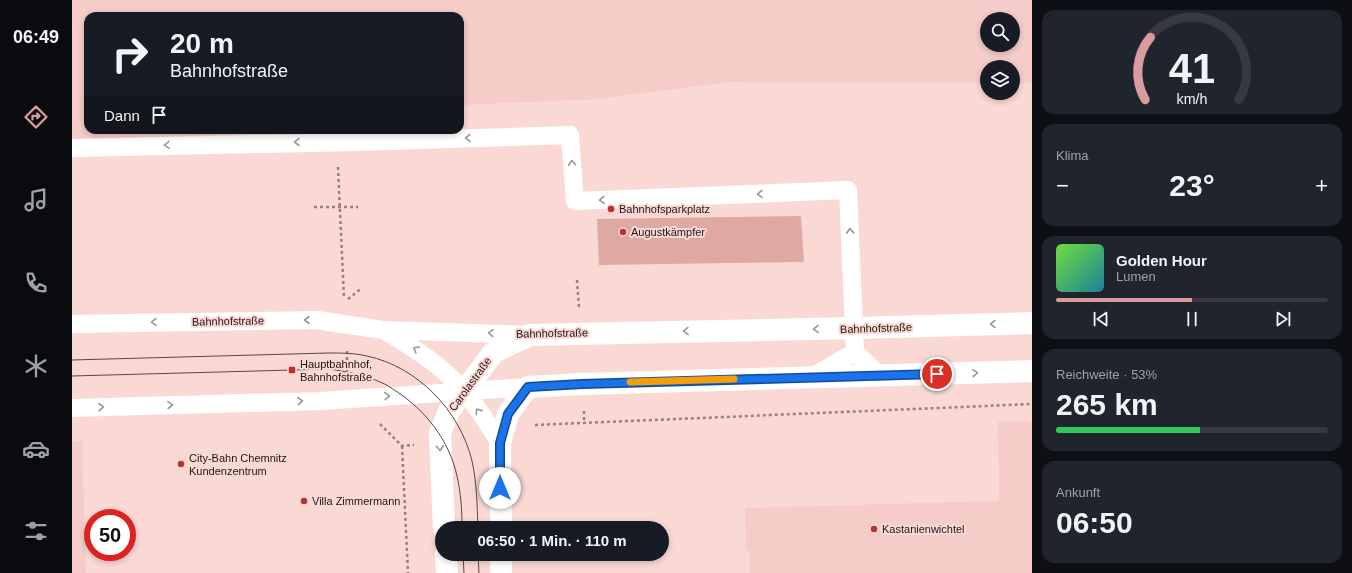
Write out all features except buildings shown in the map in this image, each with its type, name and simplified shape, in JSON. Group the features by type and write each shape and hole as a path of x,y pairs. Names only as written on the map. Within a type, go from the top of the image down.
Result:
{"main road":[{"name":"Bahnhofstraße","path":"530,335 1032,323"},
{"name":"Carolastraße","path":"444,521 440,433 449,411 494,352 530,335"},
{"path":"500,521 500,443 508,414 528,387 1032,371"},
{"path":"446,561 447,573"},
{"path":"501,561 501,573"}],"lane":[{"path":"72,148 570,135 575,202 848,190 853,270 855,352 880,376"},
{"name":"Bahnhofstraße","path":"72,324 317,320 345,323 383,330 530,335"},
{"path":"383,330 421,353 446,373 464,391 500,443"},
{"path":"812,377 855,352"},
{"path":"72,408 348,399 528,387"}],"path":[{"path":"336,141 345,302"},
{"path":"314,207 358,207"},
{"path":"577,280 579,311"},
{"path":"345,323 348,399"},
{"path":"530,430 534,425 1032,404"},
{"path":"402,446 408,573"}],"shaded area":[{"path":"72,0 1032,0 1032,83 1020,83 1020,60 980,60 980,83 728,82 597,99 464,105 464,12 84,12 84,134 237,134 72,139"},
{"path":"801,216 804,262 599,265 597,219"},
{"name":"Kastanienwichtel","path":"1032,421 1032,573 750,573 750,551 746,551 745,508 999,501 998,422"},
{"path":"72,441 82,441 84,561 86,561 86,573 72,573"}],"tram line":[{"path":"72,360 348,353 367,356 386,362 403,370 434,394 458,425 466,443 474,469 478,521"},
{"path":"72,376 330,369 355,374 374,380 384,384 407,399 426,417 442,439 448,450 457,476 461,502 462,521"},
{"path":"463,561 464,573"},
{"path":"478,561 479,573"}],"slow traffic":[{"path":"630,382 734,379"}],"place":[{"name":"Bahnhofsparkplatz","path":"611,209"},
{"name":"Augustkämpfer","path":"623,232"},
{"name":"Hauptbahnhof, Bahnhofstraße","path":"292,370"},
{"name":"City-Bahn Chemnitz Kundenzentrum","path":"181,464"},
{"name":"Villa Zimmermann","path":"304,501"},
{"name":"Kastanienwichtel","path":"874,529"}],"route":[{"path":"500,488 500,443 508,414 528,387 768,378 937,374"}]}
